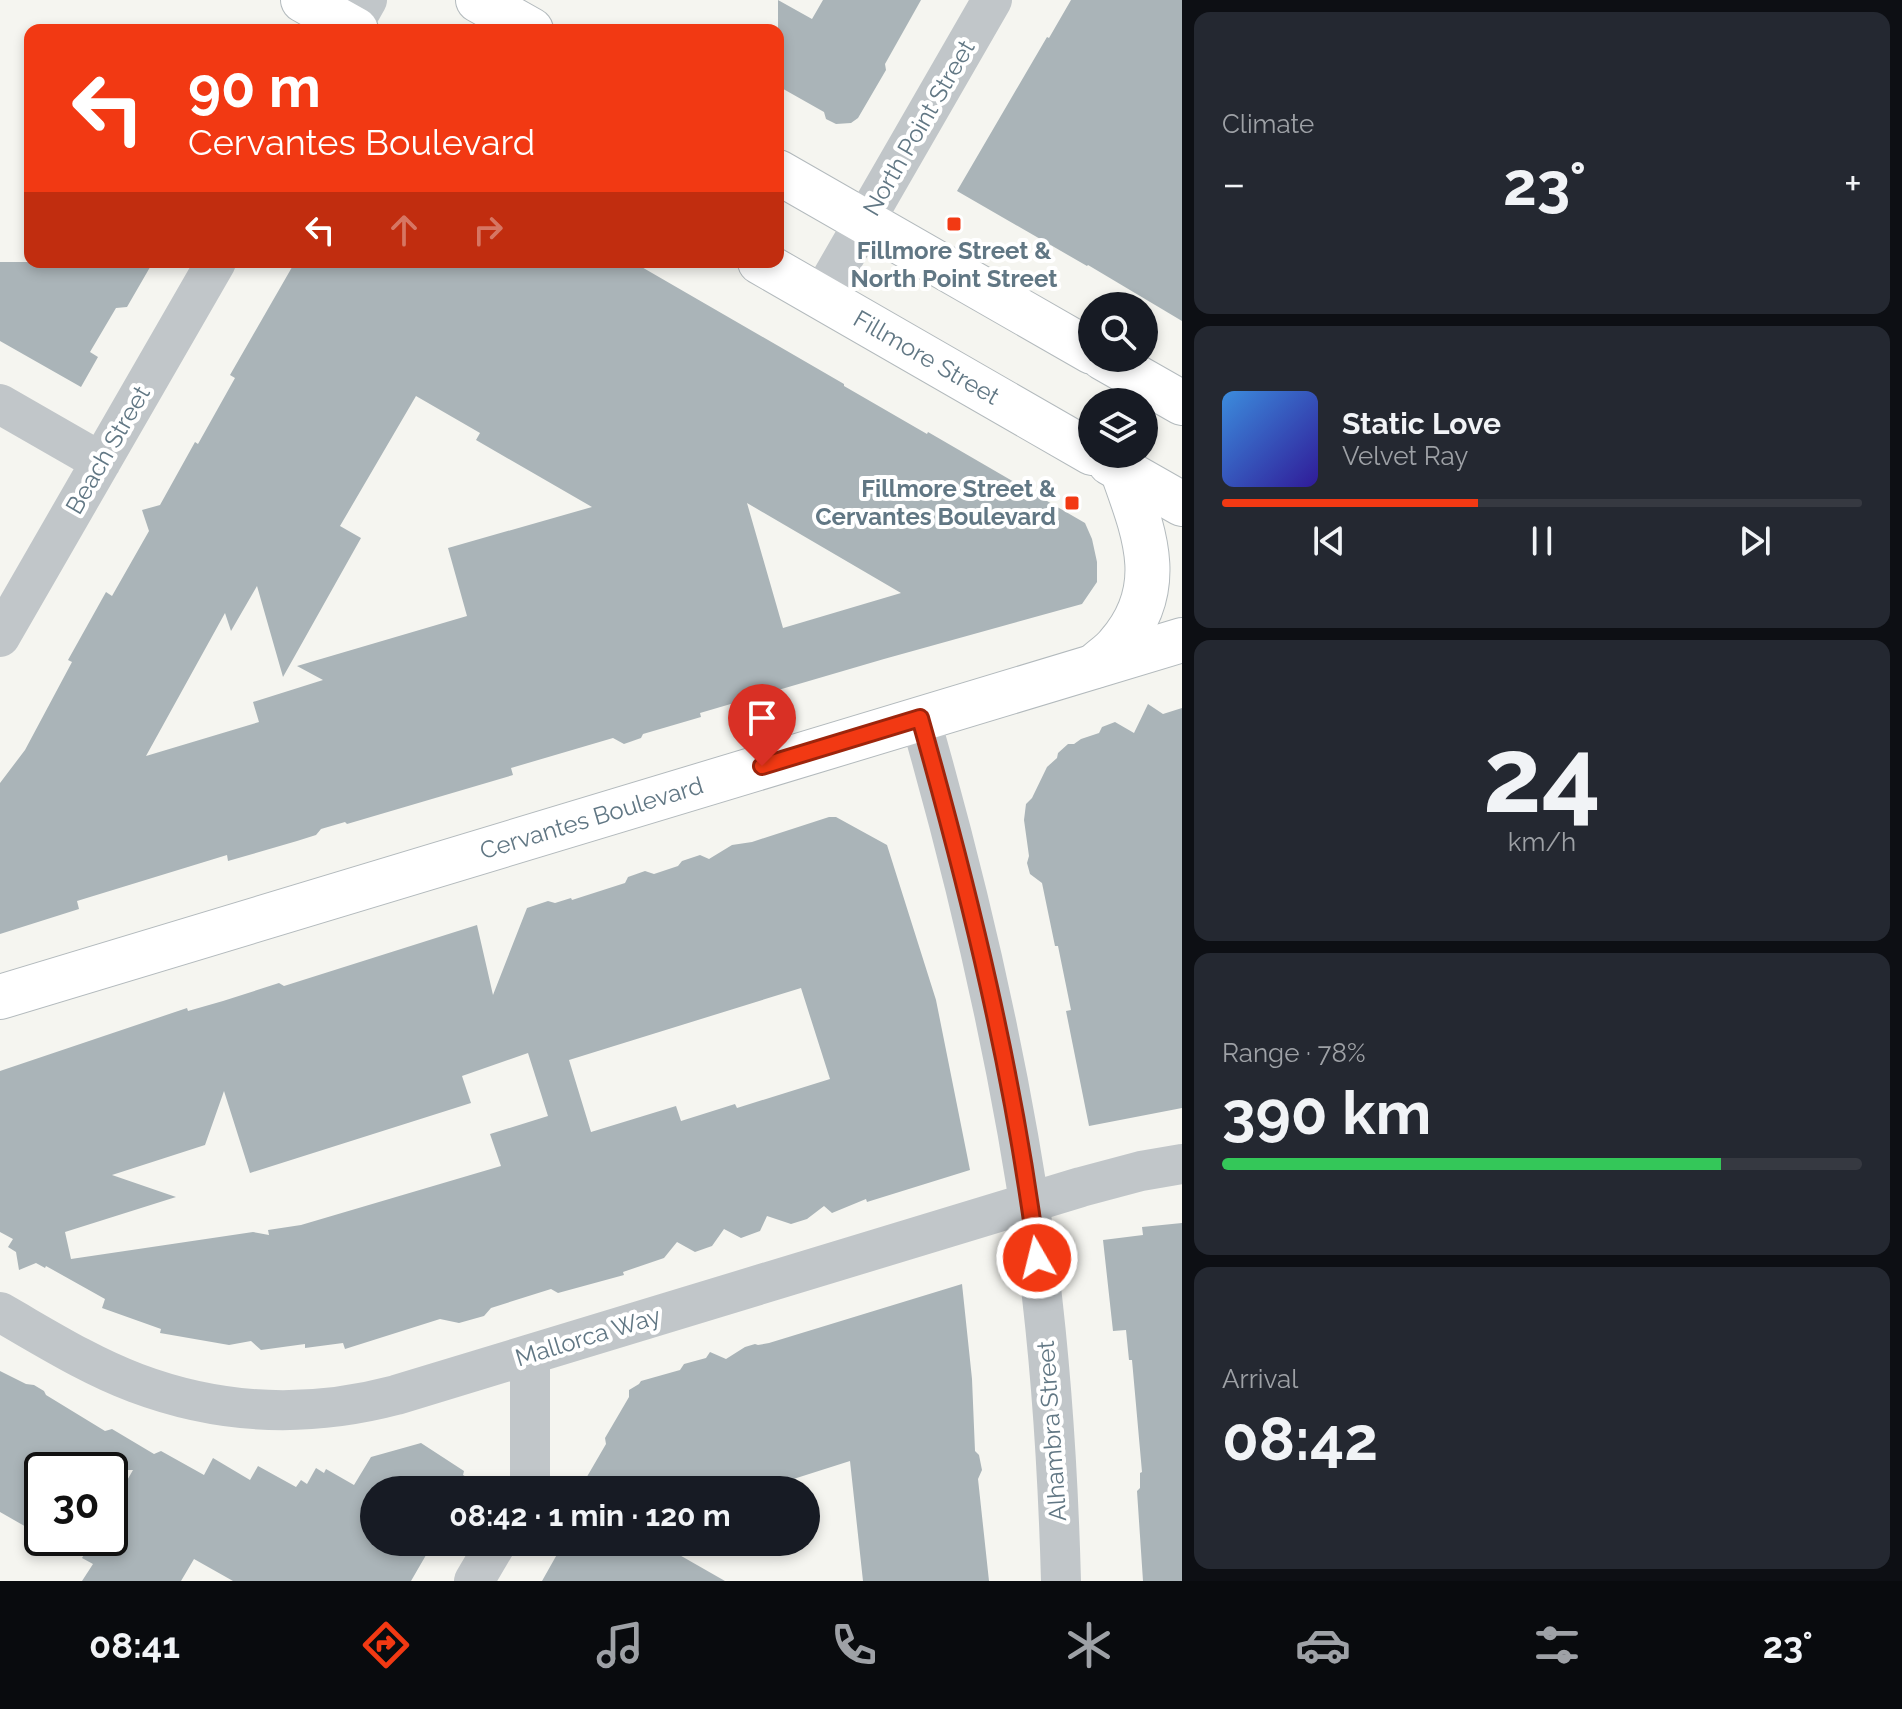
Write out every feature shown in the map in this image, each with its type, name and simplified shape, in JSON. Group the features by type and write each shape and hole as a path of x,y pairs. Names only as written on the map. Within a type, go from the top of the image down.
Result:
{"street":[{"path":"303,0 356,22"},
{"path":"478,0 520,24"},
{"name":"North Point Street","path":"821,297 992,0"},
{"path":"784,175 1078,344"},
{"name":"Beach Street","path":"0,637 213,268"},
{"name":"Fillmore Street","path":"770,268 1078,445"},
{"path":"1128,372 1182,403"},
{"path":"0,404 101,462"},
{"path":"1095,666 1117,646 1133,624 1143,601 1147,578 1144,533 1108,468"},
{"name":"Fillmore Street","path":"1119,468 1182,504"},
{"name":"Cervantes Boulevard","path":"0,997 1182,640"},
{"name":"Alhambra Street","path":"920,718 987,979 1021,1153 1037,1258 1048,1364 1061,1581"},
{"name":"Mallorca Way","path":"0,1312 93,1364 170,1395 248,1408 322,1410 361,1404 1141,1171 1182,1164"},
{"path":"530,1355 530,1476"},
{"path":"474,1581 489,1556"}],"building":[{"path":"778,0 812,19 823,0 921,0 885,64 886,70 858,118 851,123 836,124 826,119 824,112 784,89 784,24 778,24"},
{"path":"1071,0 1182,0 1182,321 1158,307 1158,292 1133,292 957,191"},
{"path":"0,262 24,262 24,268 150,268 127,307 116,308 90,352 98,357 81,387 0,341"},
{"path":"292,268 643,268 1085,523 1097,562 1097,582 1082,604 700,713 701,717 643,734 641,738 624,744 613,738 511,768 513,775 321,829 316,835 228,861 227,855 77,901 79,909 0,934 0,783 25,750 72,662 68,660 106,592 112,596 149,531 142,510 160,505 235,378 230,375","holes":["416,396 480,433 476,440 592,507 448,548 467,616 297,666 323,680 253,702 259,722 146,756 225,613 231,631 257,586 283,677 361,538 340,526","747,503 901,593 783,628"]},
{"path":"1148,704 1163,714 1182,708 1182,1108 1089,1126 1066,1011 1071,1010 1058,946 1055,946 1042,883 1030,874 1027,863 1026,804 1047,767 1068,744 1099,733 1102,727 1115,722 1134,733"},
{"path":"836,817 887,845 936,1000 970,1170 867,1202 866,1199 832,1213 824,1206 807,1219 791,1224 767,1216 760,1231 741,1238 724,1229 712,1246 695,1252 677,1242 664,1258 623,1272 624,1275 558,1293 551,1289 491,1308 484,1316 459,1323 440,1319 345,1349 343,1343 261,1350 251,1341 229,1345 160,1333 161,1329 102,1308 105,1299 46,1266 36,1263 19,1270 16,1252 8,1247 13,1239 0,1232 0,1071 187,1008 188,1011 279,983 284,986 477,925 493,995 527,908 548,901 572,900 625,883 628,877 645,871 654,874 700,855 709,859 732,845","holes":["801,988 830,1079 737,1108 735,1104 681,1121 676,1106 591,1132 569,1060","528,1053 548,1116 490,1134 501,1166 301,1225 268,1230 269,1235 253,1232 71,1259 65,1232 176,1197 112,1175 205,1145 224,1091 250,1173 471,1103 462,1076"]},
{"path":"1182,1223 1182,1581 1143,1581 1137,1491 1142,1472 1132,1360 1129,1360 1126,1330 1113,1331 1103,1240 1143,1235 1142,1227"},
{"path":"962,1284 972,1379 975,1451 982,1470 978,1479 989,1581 863,1581 850,1461 803,1476 587,1476 629,1397 629,1390 641,1381 680,1370 684,1364 706,1358 710,1352 726,1359 745,1347 769,1343"},
{"path":"0,1371 34,1385 105,1431 112,1429 154,1454 161,1451 204,1475 213,1458 250,1480 258,1466 296,1487 301,1480 307,1484 316,1468 324,1473 326,1469 354,1485 371,1457 421,1443 464,1471 465,1476 360,1476 360,1556 425,1556 411,1581 233,1581 194,1559 181,1581 82,1581 93,1564 83,1556 128,1556 128,1479 133,1470 128,1470 128,1452 24,1452 24,1526 0,1512"},
{"path":"556,1556 681,1556 725,1581 542,1581"}],"place":[{"name":"Fillmore Street & North Point Street","path":"954,224"},
{"name":"Fillmore Street & Cervantes Boulevard","path":"1072,503"}],"route":[{"path":"762,766 920,718 987,979 1021,1153 1037,1258"}]}
